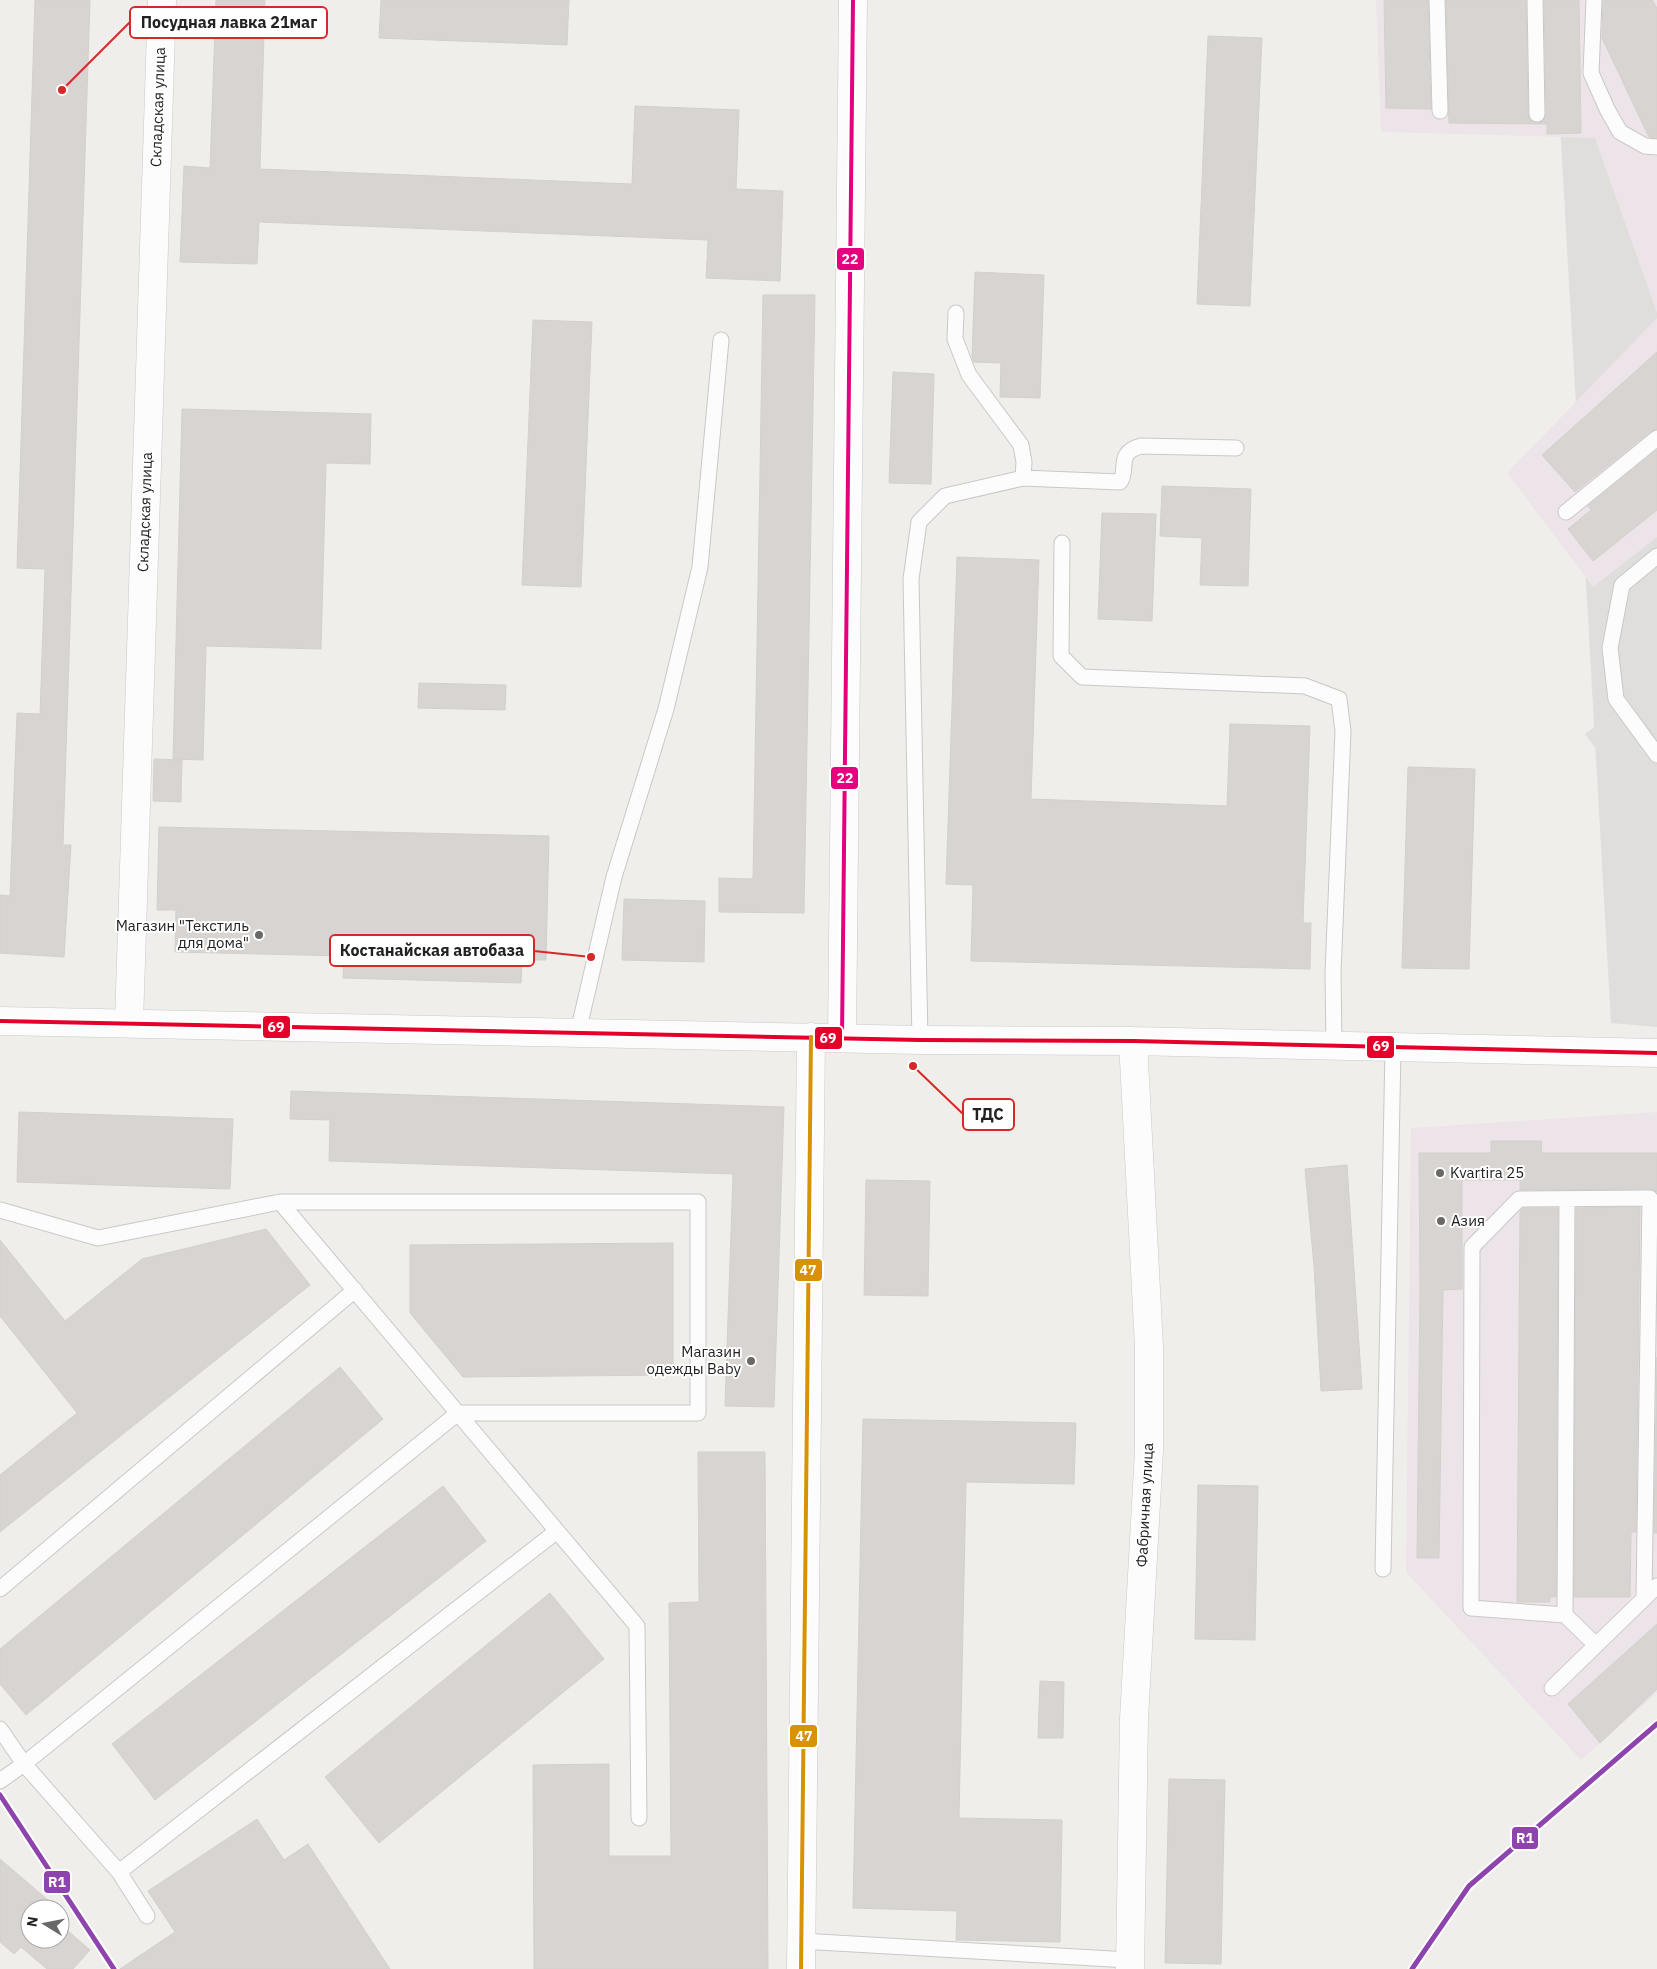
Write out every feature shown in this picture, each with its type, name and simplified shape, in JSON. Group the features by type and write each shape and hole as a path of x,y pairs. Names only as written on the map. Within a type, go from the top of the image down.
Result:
{"street":[{"name":"Складская улица","path":"129,1023 162,0"},
{"path":"842,1038 852,0"},
{"path":"0,1020 920,1040 1133,1041 1657,1053"},
{"path":"801,1969 811,1037"},
{"name":"Фабричная улица","path":"1130,1965 1134,1719 1149,1431 1149,1347 1133,1041"}],"lane":[{"path":"1437,0 1440,111"},
{"path":"1535,0 1537,114"},
{"path":"1594,0 1591,73 1607,109 1620,132 1645,146 1657,147"},
{"path":"956,313 955,339 969,375 1021,446 1024,462 1023,478"},
{"path":"578,1032 614,877 666,709 700,567 721,340"},
{"path":"1566,512 1657,438"},
{"path":"920,1040 911,579 919,522 944,496 1023,478 1120,482 1123,476 1123,461 1134,448 1141,446 1236,448"},
{"path":"1062,543 1061,656 1082,677 1305,686 1339,699 1343,731 1333,973 1334,1046"},
{"path":"1657,556 1622,585 1610,648 1616,699 1657,755"},
{"path":"1383,1569 1393,1048"},
{"path":"1596,1645 1565,1615 1470,1608 1472,1247 1519,1200 1650,1198 1644,1598"},
{"path":"1565,1615 1567,1199"},
{"path":"0,1210 98,1238 280,1202 698,1202 698,1413 458,1413 24,1764 0,1781"},
{"path":"280,1202 637,1626 639,1818"},
{"path":"0,1589 355,1290"},
{"path":"119,1872 557,1530"},
{"path":"1552,1688 1657,1586"},
{"path":"0,1729 24,1764 119,1872 147,1916"},
{"path":"801,1940 1130,1965"}],"shaded area":[{"path":"1376,0 1657,0 1657,313 1595,138 1381,132"},
{"path":"1553,0 1657,0 1657,1027 1611,1023"},
{"path":"1657,318 1657,537 1593,587 1507,473"},
{"path":"1616,711 1657,768 1657,833 1585,734"},
{"path":"1657,1112 1657,1693 1581,1760 1406,1572 1411,1128"}],"building":[{"path":"35,0 90,0 63,845 71,845 64,957 0,953 0,895 10,896 17,713 40,714 45,569 17,568"},
{"path":"216,0 265,0 260,169 632,184 635,106 739,110 736,189 783,191 780,281 706,278 708,240 259,222 257,264 180,262 184,166 210,168"},
{"path":"381,0 569,0 567,45 379,38"},
{"path":"1384,0 1428,0 1431,109 1386,108"},
{"path":"1446,0 1526,0 1528,114 1529,119 1537,123 1542,122 1546,114 1544,0 1579,0 1581,133 1547,134 1547,124 1449,123"},
{"path":"1603,0 1652,0 1657,8 1657,138 1649,137 1602,38"},
{"path":"1208,36 1262,38 1250,306 1197,304"},
{"path":"975,272 1044,275 1040,398 1000,397 1001,363 974,362 972,357"},
{"path":"763,295 815,295 804,913 719,912 719,878 753,879"},
{"path":"533,320 592,322 581,587 522,585"},
{"path":"1657,352 1657,429 1651,431 1575,492 1542,455"},
{"path":"893,372 934,374 931,484 889,483"},
{"path":"182,409 371,414 370,464 326,463 321,649 206,646 203,760 173,759"},
{"path":"1657,450 1657,510 1593,561 1568,529 1591,510 1588,506"},
{"path":"1162,486 1251,489 1248,586 1200,585 1202,538 1160,536"},
{"path":"1102,513 1156,514 1152,621 1098,619"},
{"path":"957,557 1039,560 1031,799 1227,806 1230,724 1310,726 1303,923 1311,923 1310,969 971,961 973,885 946,884"},
{"path":"419,683 506,685 505,710 418,708"},
{"path":"154,759 182,760 181,802 153,801"},
{"path":"1408,767 1475,769 1469,969 1402,968"},
{"path":"159,827 549,836 546,960 522,960 521,983 343,978 344,956 175,952 176,910 157,910"},
{"path":"624,899 705,901 704,962 622,960"},
{"path":"291,1091 784,1107 774,1407 725,1406 733,1174 329,1161 330,1120 290,1119"},
{"path":"19,1112 233,1119 230,1189 17,1182"},
{"path":"1491,1141 1542,1141 1541,1153 1657,1153 1657,1192 1650,1189 1520,1190 1520,1180 1462,1180 1462,1289 1443,1290 1439,1558 1417,1558 1420,1289 1419,1153 1491,1153"},
{"path":"1347,1165 1362,1389 1321,1391 1314,1266 1305,1169"},
{"path":"866,1180 930,1181 928,1296 864,1295"},
{"path":"1640,1207 1636,1532 1631,1532 1630,1597 1574,1597 1576,1208"},
{"path":"1523,1208 1558,1208 1556,1597 1550,1597 1550,1602 1517,1602 1520,1212"},
{"path":"266,1229 310,1285 0,1532 0,1475 77,1413 0,1316 0,1240 65,1321 142,1259"},
{"path":"673,1243 673,1375 463,1377 410,1313 410,1245"},
{"path":"1657,1357 1657,1533 1654,1533"},
{"path":"340,1367 383,1419 26,1715 0,1684 0,1649"},
{"path":"863,1419 1076,1423 1074,1484 966,1482 959,1818 1062,1820 1060,1942 956,1940 957,1911 853,1908"},
{"path":"698,1452 765,1452 768,1969 534,1969 533,1765 609,1764 609,1856 671,1856 669,1603 699,1602"},
{"path":"1198,1485 1258,1486 1255,1640 1195,1639"},
{"path":"443,1486 486,1541 155,1800 112,1744"},
{"path":"550,1593 604,1659 379,1843 325,1777"},
{"path":"1657,1624 1657,1689 1600,1743 1568,1704"},
{"path":"1040,1681 1064,1682 1063,1738 1038,1738"},
{"path":"1169,1779 1225,1780 1221,1964 1165,1963"},
{"path":"257,1819 284,1860 308,1844 390,1969 120,1969 175,1932 148,1891"},
{"path":"0,1859 47,1899 20,1899 20,1948 14,1954 0,1942"},
{"path":"70,1933 90,1950 73,1969 47,1969 23,1949 70,1949"}],"transit line":[{"name":"22","path":"842,1038 853,0"},
{"name":"69","path":"0,1021 920,1040 1133,1041 1657,1053"},
{"name":"47","path":"801,1969 811,1037"},
{"name":"R1","path":"1412,1969 1469,1886 1657,1724"},
{"name":"R1","path":"0,1795 114,1969"}],"place":[{"name":"Посудная лавка 21маг","path":"62,90"},
{"name":"Магазин \"Текстиль для дома\"","path":"259,935"},
{"name":"Костанайская автобаза","path":"591,957"},
{"name":"ТДС","path":"913,1066"},
{"name":"Kvartira 25","path":"1440,1173"},
{"name":"Азия","path":"1441,1221"},
{"name":"Магазин одежды Baby","path":"751,1361"}]}
